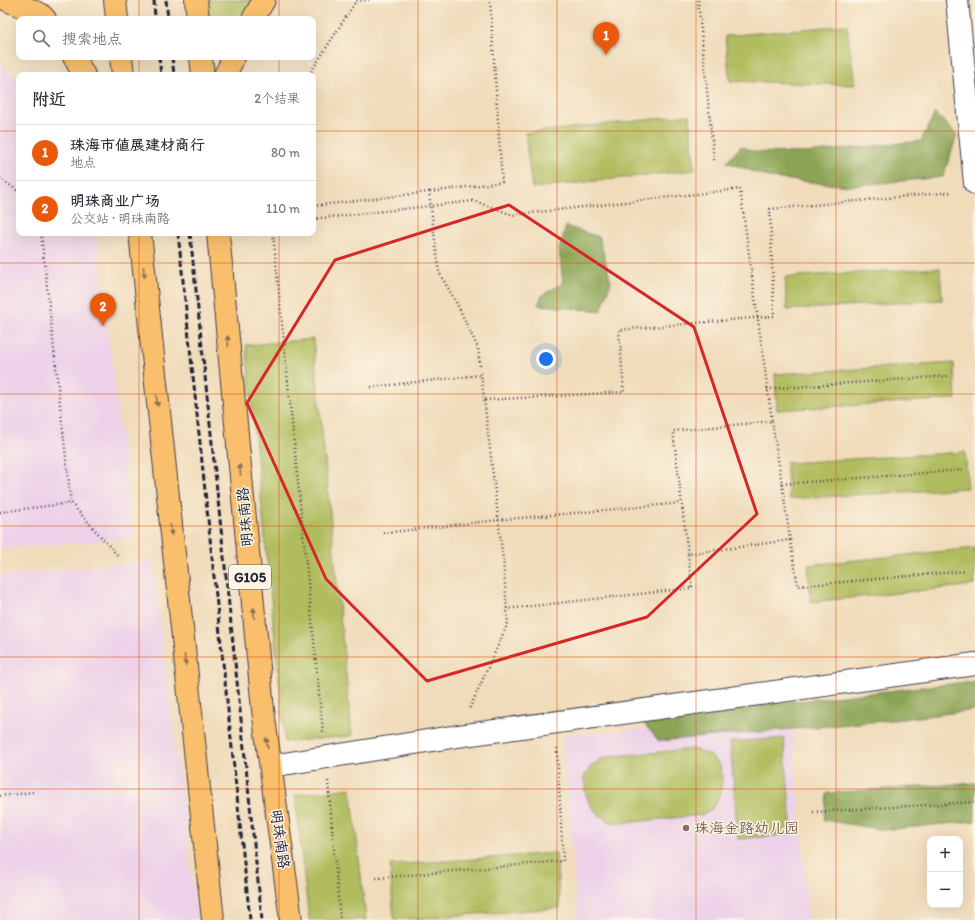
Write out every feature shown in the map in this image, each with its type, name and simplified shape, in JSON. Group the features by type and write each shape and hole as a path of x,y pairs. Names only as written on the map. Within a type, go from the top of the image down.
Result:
{"main road":[{"path":"7,0 42,16"},
{"path":"115,0 117,16"},
{"path":"196,0 198,16"},
{"path":"255,16 264,0"},
{"path":"76,60 82,72"},
{"path":"121,60 123,72"},
{"path":"201,60 203,72"},
{"path":"227,72 233,60"},
{"path":"140,236 213,920"},
{"name":"明珠南路","path":"218,236 262,702 291,920"}],"street":[{"path":"957,0 967,187"},
{"path":"270,766 458,736 975,664"}],"path":[{"path":"311,72 356,2 369,0"},
{"path":"316,206 502,182 490,0"},
{"path":"698,0 714,161"},
{"path":"0,178 16,190"},
{"path":"484,400 624,392 619,330 774,316 770,209 967,187"},
{"path":"316,219 474,201 513,215 740,189 767,388 798,586 966,571"},
{"path":"430,192 439,272 456,302 478,348 503,559 508,623 458,736"},
{"path":"41,236 71,503 119,557"},
{"path":"273,236 326,757 340,920"},
{"path":"371,387 481,375"},
{"path":"767,388 949,376"},
{"path":"506,609 692,588 673,431 772,420"},
{"path":"782,484 963,470"},
{"path":"0,512 71,503"},
{"path":"383,533 498,520 681,503"},
{"path":"688,554 790,540"},
{"path":"376,878 563,862 555,723"},
{"path":"0,796 34,792"},
{"path":"813,812 975,802"}],"highlighted area":[{"path":"509,205 694,327 757,514 647,617 427,681 326,579 247,403 335,260"}],"shaded area":[{"path":"0,62 16,79 16,236 96,236 133,538 0,549"},
{"path":"152,561 197,920 0,920 0,576"},
{"name":"珠海金路幼儿园","path":"791,716 809,920 578,920 562,736"}],"green space":[{"path":"202,0 254,0 246,16 203,16"},
{"path":"847,25 855,85 730,81 725,36"},
{"path":"935,113 957,135 943,177 849,186 771,178 727,162 741,146 754,152 804,153 921,141"},
{"path":"689,115 695,170 532,188 525,133"},
{"path":"566,226 599,237 611,282 601,311 538,305 542,295 563,283 559,249"},
{"path":"940,268 942,300 787,310 785,277"},
{"path":"313,339 352,736 285,742 246,345"},
{"path":"954,363 956,399 777,410 775,374"},
{"path":"965,452 968,488 789,499 786,463"},
{"path":"975,548 975,585 811,602 808,565"},
{"path":"975,681 975,710 894,720 659,741 640,719"},
{"path":"784,738 792,834 738,839 730,742"},
{"path":"693,749 710,755 720,765 722,778 721,790 716,803 710,811 703,815 623,823 611,822 599,815 590,805 585,791 584,777 591,766 601,759 614,756"},
{"path":"975,783 975,821 884,830 824,820 827,793"},
{"path":"351,788 366,920 309,920 295,795"},
{"path":"556,853 560,908 394,920 390,865"}],"railway":[{"path":"154,0 155,16"},
{"path":"166,0 168,16"},
{"path":"159,60 161,72"},
{"path":"172,60 174,72"},
{"path":"178,236 250,920"},
{"path":"190,236 262,920"}],"place":[{"name":"珠海市值展建材商行","path":"606,55"},
{"name":"明珠商业广场","path":"103,326"},
{"name":"珠海金路幼儿园","path":"686,828"}]}
